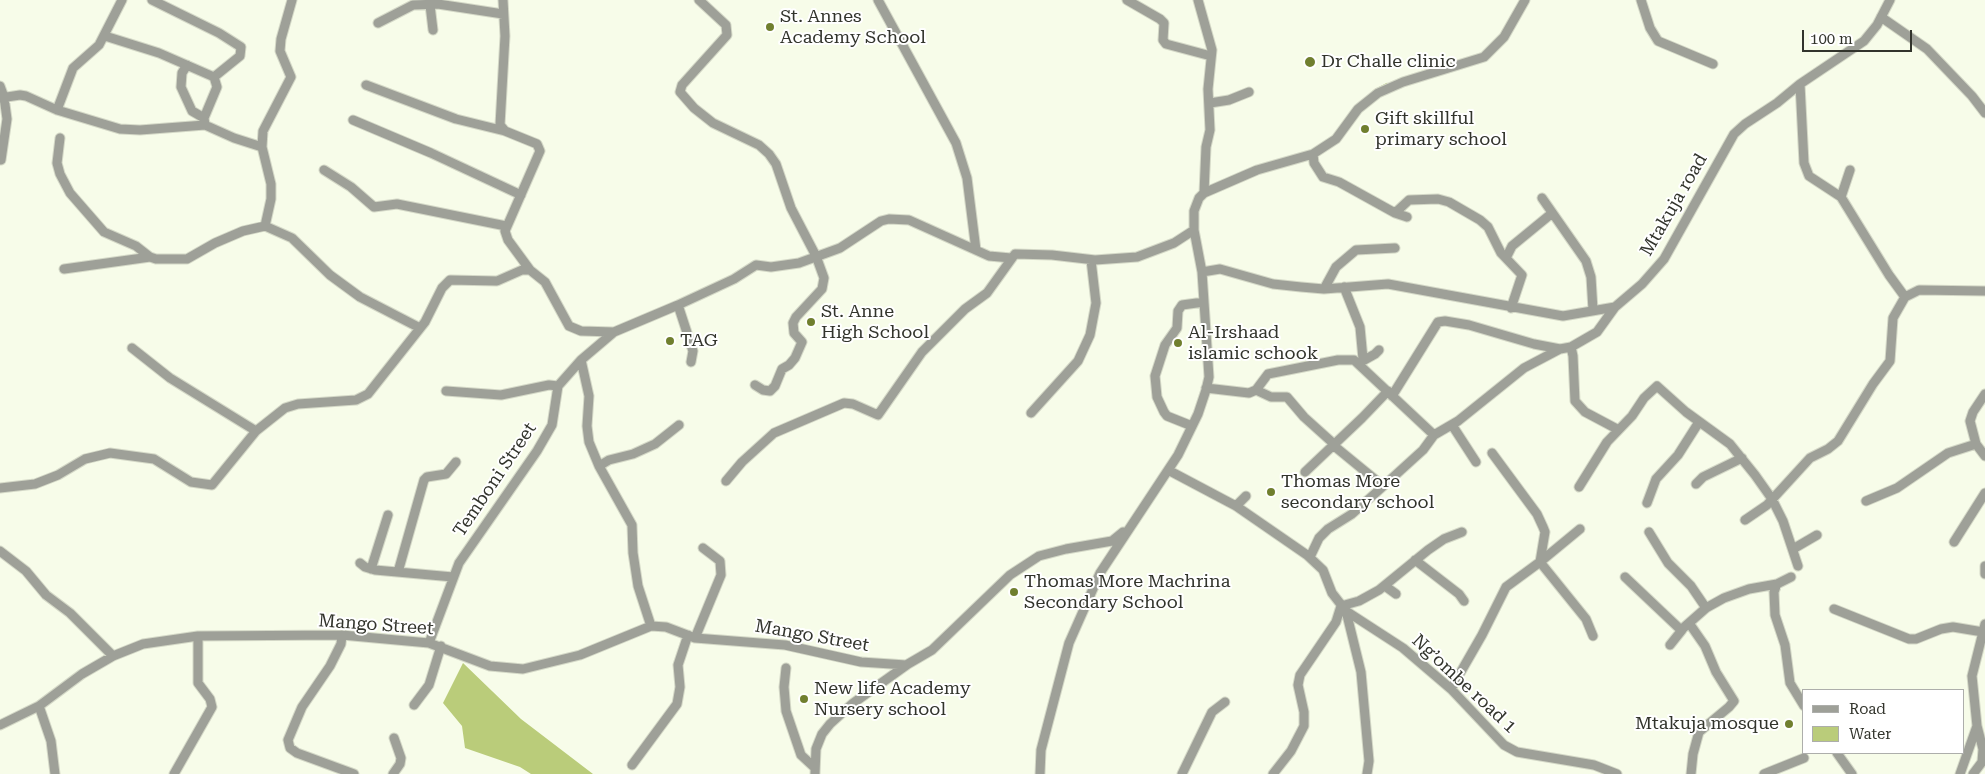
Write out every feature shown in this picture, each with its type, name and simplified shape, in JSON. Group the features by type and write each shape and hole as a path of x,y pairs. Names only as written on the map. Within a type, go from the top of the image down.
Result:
{"street":[{"path":"57,110 73,68 99,45 122,0"},
{"path":"152,0 219,32 241,47 240,56 214,77"},
{"path":"265,226 271,199 270,184 262,147 263,131 291,76 280,52 281,39 292,0"},
{"path":"503,0 505,36 500,121 505,131"},
{"path":"699,0 726,25 727,35 682,86 680,92 694,108 713,124 759,145 770,154 776,164 791,208 816,256 824,284 796,316 794,333 802,342 800,350 789,365 782,369 773,389 763,390 755,385"},
{"path":"878,0 956,143 967,178 976,250"},
{"path":"1127,0 1164,23 1163,40 1166,44 1211,56"},
{"path":"1198,0 1211,43 1208,89 1210,130 1206,147 1204,193"},
{"path":"1040,774 1041,750 1068,643 1100,572 1116,551 1129,526 1168,470 1192,426 1206,388 1209,376 1202,272 1194,230 1194,211 1199,198 1204,193 1257,170 1313,154 1336,139 1358,109 1372,96 1403,82 1484,57 1504,37 1525,0"},
{"path":"1641,0 1650,28 1658,41 1713,64"},
{"name":"Mtakuja road","path":"1571,348 1597,332 1615,307 1642,284 1664,259 1734,134 1745,124 1778,103 1800,84 1864,40 1881,17 1890,0"},
{"path":"378,23 413,5 430,5 503,14"},
{"path":"430,5 433,30"},
{"path":"1881,17 1927,49 1972,96 1985,113"},
{"path":"105,36 187,64 214,77 217,88 205,121"},
{"path":"187,64 182,73 181,87 192,111 234,138 262,147"},
{"path":"1800,84 1804,163 1809,176 1841,197 1880,262 1905,297"},
{"path":"0,86 7,119 1,160"},
{"path":"366,86 456,118 505,131 532,141 539,148 540,156 506,226 508,240 530,270 545,282 569,326 581,331 614,332"},
{"path":"1210,103 1229,100 1249,92"},
{"path":"2,98 26,96 57,110 120,129 140,130 205,121"},
{"path":"353,120 521,194"},
{"path":"60,138 58,163 60,174 70,193 104,232 130,243 150,258"},
{"path":"1313,154 1314,163 1324,177 1339,182 1395,213 1407,217"},
{"path":"324,170 351,187 374,207 397,204 506,226"},
{"path":"1841,197 1850,170"},
{"path":"1542,198 1551,214 1586,261 1591,277 1594,310"},
{"path":"1395,213 1409,200 1445,200 1471,214 1488,228 1506,258 1522,278 1511,308"},
{"path":"1506,258 1512,246 1551,214"},
{"path":"446,392 500,395 535,388 558,386 581,360 614,332 734,279 756,265 778,266 800,263 840,248 881,222 898,218 921,225 989,256 1011,258"},
{"path":"64,269 150,258 187,258 233,235 265,226 292,238 330,275 360,297 420,328"},
{"path":"726,481 742,462 774,433 844,403 853,404 878,415 922,352 965,309 987,293 998,281 1015,254 1022,253 1091,260 1137,257 1174,244 1194,230"},
{"path":"1324,289 1336,267 1356,250 1395,248"},
{"path":"1032,413 1078,361 1090,335 1096,303 1091,260"},
{"path":"1202,272 1220,269 1273,284 1324,289 1388,284 1563,316 1615,307"},
{"path":"0,488 34,484 58,475 85,459 110,453 154,459 191,482 212,486 256,431 285,408 298,404 356,400 368,394 420,328 442,288 450,280 497,282 522,270 530,270"},
{"path":"1344,287 1362,334 1361,361 1390,394 1434,435"},
{"path":"1745,520 1758,513 1810,458 1838,441 1872,384 1890,361 1894,318 1905,297 1919,290 1985,291"},
{"path":"1192,426 1167,416 1164,412 1157,397 1155,376 1165,345 1177,328 1178,311 1182,304 1204,302"},
{"path":"678,305 693,351 690,362"},
{"path":"1305,472 1333,444 1390,394 1438,322 1445,321 1469,325 1509,338 1560,349 1571,348 1575,401 1585,412 1617,429"},
{"path":"132,348 170,378 256,431"},
{"path":"1310,557 1319,538 1328,529 1352,514 1423,450 1434,435 1452,425 1524,368 1560,349"},
{"path":"1206,388 1249,393 1256,390 1268,374 1347,359 1361,361 1379,350"},
{"path":"581,360 589,396 587,426 589,442 599,466 632,525 636,579 651,626"},
{"name":"Temboni Street","path":"429,642 453,577 468,548 545,439 552,425 558,386"},
{"path":"1579,487 1617,429 1632,416 1644,398 1657,386 1699,422 1730,444 1742,458 1772,499 1798,566"},
{"path":"1256,390 1271,398 1287,398 1333,444 1383,486"},
{"path":"1985,394 1973,412 1970,421 1976,444 1985,456"},
{"path":"1647,503 1656,479 1678,455 1699,422"},
{"path":"599,466 609,460 633,454 655,444 679,425"},
{"path":"1452,425 1476,462"},
{"path":"1866,501 1897,488 1948,454 1976,444"},
{"path":"1492,453 1537,514 1543,527 1545,532 1540,562 1586,619 1593,636"},
{"path":"1696,484 1708,474 1742,458"},
{"path":"398,572 424,480 427,476 446,474 456,462"},
{"name":"Ng’ombe road 1","path":"1168,470 1236,506 1310,557 1323,570 1332,593 1344,608 1403,648 1451,689 1504,745 1517,752 1594,765 1617,774"},
{"path":"1954,542 1985,493"},
{"path":"1236,506 1246,496"},
{"path":"370,569 388,515"},
{"path":"814,771 816,748 822,734 830,724 852,704 906,665 932,650 1010,575 1039,556 1112,541 1129,526"},
{"path":"1451,689 1482,635 1506,587 1580,529"},
{"path":"1273,774 1290,751 1304,726 1304,712 1298,685 1300,675 1344,608 1385,586 1415,560 1444,539 1462,532"},
{"path":"1649,532 1668,563 1691,586 1706,608"},
{"path":"1793,549 1817,535"},
{"path":"632,765 677,704 680,687 678,665 721,575 720,561 702,548"},
{"path":"0,551 26,571 46,595 70,613 113,656"},
{"path":"1415,560 1459,594 1464,601"},
{"path":"360,563 370,569 453,577"},
{"path":"1985,566 1985,574"},
{"path":"1625,577 1686,627 1705,646 1713,667 1734,701 1729,708 1699,732 1693,754 1692,774"},
{"path":"1670,645 1706,608 1737,593 1777,584 1791,577"},
{"path":"1777,584 1774,592 1775,615 1785,645 1790,683 1802,703"},
{"path":"1385,586 1396,594"},
{"path":"1344,608 1361,672 1369,761 1367,774"},
{"path":"1834,609 1909,639 1916,639 1941,628 1984,628 1972,676 1977,726 1984,757 1980,768 1973,774"},
{"name":"Mango Street","path":"0,725 39,706 82,674 113,656 143,644 198,636 342,635 429,642 490,666 523,669 580,655 651,626 666,627 692,636 785,645 861,662 906,665"},
{"path":"342,635 341,644 330,666 302,707 288,740 290,748 297,753 354,774"},
{"path":"174,774 212,707 210,699 198,683 198,636"},
{"path":"414,705 429,685 441,646"},
{"path":"786,668 784,687 787,718 801,755 814,771"},
{"path":"1182,774 1212,712 1225,702"},
{"path":"39,706 51,741 56,774"},
{"path":"1960,774 1977,726"},
{"path":"393,774 400,764 394,738"},
{"path":"1838,754 1852,774"},
{"path":"1764,774 1804,758"}],"water":[{"path":"463,663 521,719 593,774 531,774 520,767 465,748 462,726 443,703"}],"waterway":[{"path":"1374,91 1387,84"}],"place":[{"name":"St. Annes Academy School","path":"770,27"},
{"name":"Dr Challe clinic","path":"1310,62"},
{"name":"Gift skillful primary school","path":"1365,129"},
{"name":"St. Anne High School","path":"811,322"},
{"name":"TAG","path":"670,341"},
{"name":"Al-Irshaad islamic schook","path":"1178,343"},
{"name":"Thomas More secondary school","path":"1271,492"},
{"name":"Thomas More Machrina Secondary School","path":"1014,592"},
{"name":"New life Academy Nursery school","path":"804,699"},
{"name":"Mtakuja mosque","path":"1789,724"}]}
